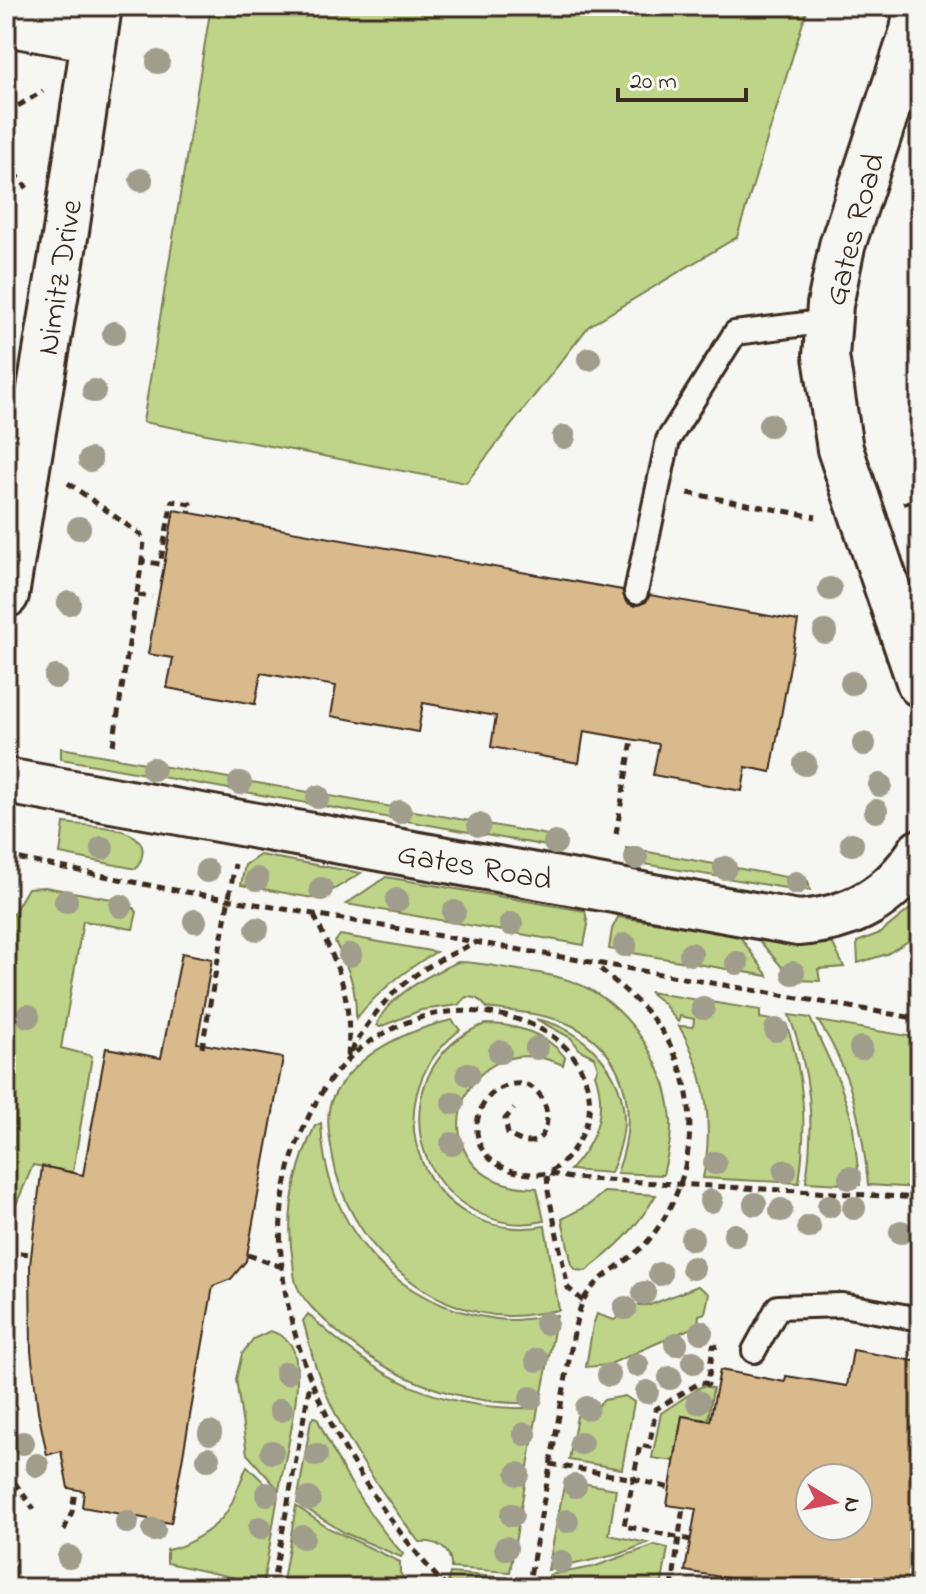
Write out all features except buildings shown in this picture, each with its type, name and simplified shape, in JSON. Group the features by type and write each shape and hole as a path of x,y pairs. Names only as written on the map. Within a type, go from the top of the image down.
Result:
{"street":[{"name":"Gates Road","path":"916,661 840,449 826,356 842,246 913,31 917,6"},
{"path":"6,23 97,22"},
{"name":"Nimitz Drive","path":"6,595 97,22"},
{"name":"Gates Road","path":"6,781 798,923 823,921 870,904 894,886 920,852"}],"lane":[{"path":"636,592 668,440 735,333 829,321"},
{"path":"754,1351 778,1307 842,1305 920,1319"}],"path":[{"path":"6,113 44,90"},
{"path":"6,161 28,190"},
{"path":"64,481 74,485 141,535 144,541 113,745"},
{"path":"659,487 818,517"},
{"path":"142,561 160,564 172,501 191,504 189,512"},
{"path":"138,595 152,597"},
{"path":"616,834 632,740"},
{"path":"202,1048 243,824"},
{"path":"6,856 229,900 920,1019"},
{"path":"314,915 347,994 350,1021 348,1057"},
{"path":"447,1588 385,1512 353,1463 310,1383 290,1311 282,1267 280,1223 284,1189 295,1146 313,1107 366,1025 385,1000 413,976 476,943"},
{"path":"528,1588 575,1327 583,1301 598,1282 646,1243 667,1215 681,1185 689,1151 689,1109 680,1069 665,1036 641,1006 595,964"},
{"path":"348,1057 395,1027 424,1016 469,1012 496,1015 524,1021 547,1032 566,1046 581,1069 590,1104 582,1136 572,1152 547,1173"},
{"path":"514,1109 505,1119 508,1134 519,1142 531,1143 543,1135 548,1121 546,1105 536,1092 522,1085 498,1089 484,1102 477,1120 478,1142 489,1158 510,1170 571,1178 920,1198"},
{"path":"547,1173 568,1288 583,1301"},
{"path":"6,1252 32,1254"},
{"path":"248,1255 282,1267"},
{"path":"691,1540 624,1526 640,1445 649,1447 656,1409 701,1382 708,1384 713,1346 754,1351"},
{"path":"272,1588 310,1383"},
{"path":"550,1464 670,1488"},
{"path":"6,1471 34,1509"},
{"path":"64,1530 72,1512 75,1490"},
{"path":"672,1588 683,1507"}],"green space":[{"path":"211,6 808,6 737,237 589,326 466,483 143,422"},
{"path":"61,748 565,838 564,849 61,759"},
{"path":"64,823 106,827 133,836 141,843 142,854 136,869 60,854"},
{"path":"626,848 808,881 810,890 627,861"},
{"path":"260,855 361,873 318,899 241,885 245,865"},
{"path":"386,877 585,911 588,925 584,945 346,904"},
{"path":"45,887 128,902 137,912 133,929 83,921 61,1048 92,1056 73,1172 33,1165 12,1214 6,1218 6,926 28,888"},
{"path":"920,901 920,934 887,954 858,963 857,942 880,933"},
{"path":"618,917 738,934 768,976 609,949 612,929"},
{"path":"340,935 436,952 393,982 356,1019 351,979 335,942"},
{"path":"757,938 799,944 833,944 844,967 818,969 820,981 793,980"},
{"path":"458,962 561,978 583,986 622,1014 651,1052 668,1097 671,1134 663,1175 617,1173 627,1131 624,1090 618,1071 607,1054 592,1038 573,1026 542,1016 487,1008 478,1000 466,997 458,1005 421,1010 380,1027 377,1025 400,996 423,979"},
{"path":"649,992 760,1010 760,1018 786,1023 797,1062 803,1102 799,1183 703,1178 708,1138 706,1100 696,1062 679,1026 693,1027 694,1019 680,1016 678,1022 663,1003"},
{"path":"789,1015 810,1018 839,1081 852,1120 860,1185 806,1182 810,1138 809,1097 802,1057"},
{"path":"536,1019 569,1031 584,1041 608,1068 616,1083 622,1100 624,1125 611,1173 570,1170 587,1148 597,1125 600,1101 595,1074 598,1068 594,1057 580,1050 571,1038"},
{"path":"452,1020 460,1030 432,1060 417,1094 414,1130 423,1163 441,1192 469,1214 504,1227 545,1226 559,1310 511,1316 479,1312 448,1303 395,1268 354,1218 341,1189 328,1119 330,1104 343,1081 369,1056 400,1037"},
{"path":"818,1021 920,1038 920,1188 868,1185 854,1100 839,1059"},
{"path":"485,1024 507,1026 539,1036 565,1057 563,1065 526,1056 495,1064 473,1083 461,1108 460,1136 471,1162 497,1180 537,1188 544,1221 507,1223 473,1210 448,1191 431,1167 421,1140 419,1112 425,1085 438,1060 458,1039"},
{"path":"321,1123 325,1160 335,1195 351,1227 371,1255 396,1278 426,1297 460,1311 504,1320 557,1315 540,1403 511,1403 456,1395 403,1376 355,1347 308,1303 296,1284 291,1209 302,1158 315,1126"},
{"path":"604,1192 656,1195 633,1228 616,1245 586,1271 576,1270 572,1265 562,1219 590,1204"},
{"path":"698,1286 709,1294 705,1313 699,1315 698,1325 608,1365 586,1367 597,1314 614,1320 638,1305 650,1305"},
{"path":"308,1314 360,1357 412,1387 471,1404 538,1408 510,1572 451,1568 449,1556 442,1547 419,1542 375,1481 337,1416 311,1352 303,1321"},
{"path":"270,1331 282,1336 291,1345 297,1375 294,1416 279,1490 247,1454 236,1379 242,1354 253,1339"},
{"path":"702,1386 713,1388 708,1420 682,1416 674,1461 652,1458 661,1413"},
{"path":"625,1396 634,1402 622,1469 569,1460 577,1416 592,1412 604,1400"},
{"path":"314,1417 355,1490 403,1554 401,1557 345,1533 297,1503"},
{"path":"247,1466 278,1496 263,1584 167,1563 167,1550 208,1531 226,1513"},
{"path":"565,1480 616,1489 609,1535 647,1543 620,1554 548,1570"},
{"path":"296,1506 328,1528 400,1562 400,1573 411,1588 282,1587"},
{"path":"655,1545 668,1548 661,1588 546,1588 549,1575 593,1567"},
{"path":"450,1573 509,1578 507,1588 456,1588 448,1581"}]}
